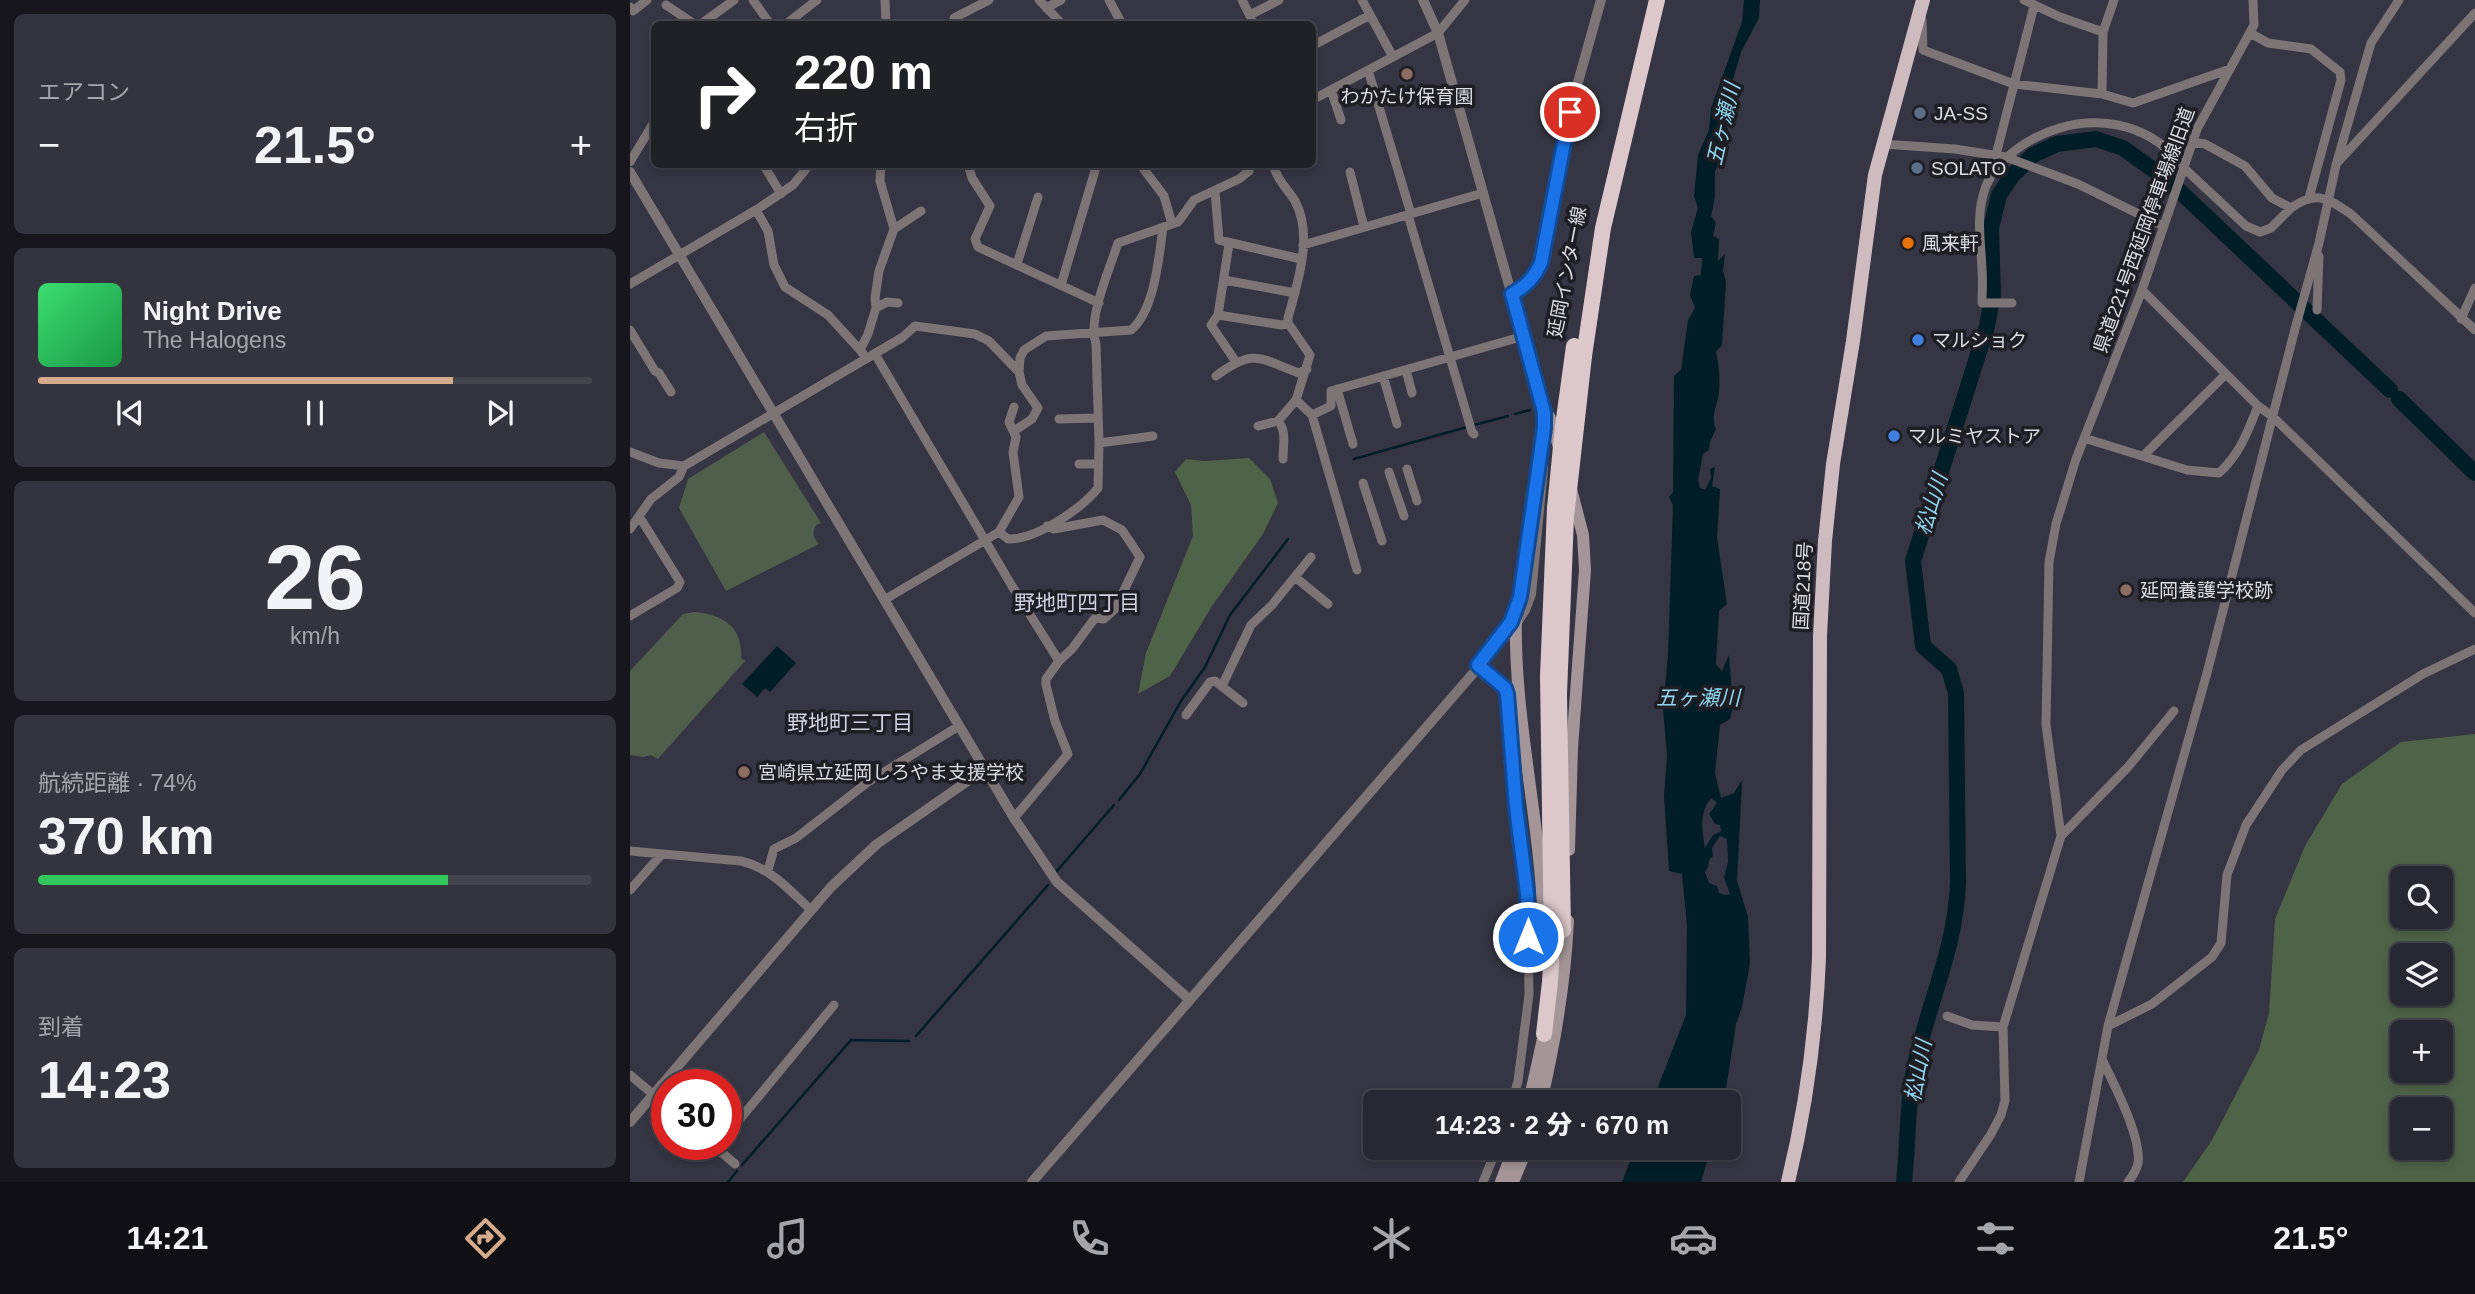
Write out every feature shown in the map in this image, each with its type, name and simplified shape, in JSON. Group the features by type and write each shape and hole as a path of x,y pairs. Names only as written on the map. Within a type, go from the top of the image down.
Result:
{"highway":[{"name":"延岡インター線","path":"1544,1034 1552,947 1548,702 1550,603 1579,351 1584,281 1627,99 1657,0"},
{"name":"国道218号","path":"1788,1182 1802,1116 1817,1010 1819,673 1825,541 1833,464 1853,341 1873,186 1882,144 1922,2"},
{"name":"延岡インター線","path":"1561,512 1559,694 1563,866 1562,983"}],"main road":[{"path":"1544,406 1553,424 1583,536 1584,551 1572,748 1569,915 1562,983"},
{"path":"1516,619 1516,674 1544,926 1544,1034"},
{"name":"延岡インター線","path":"1544,1090 1554,1043 1562,983"},
{"name":"延岡インター線","path":"1532,1090 1544,1034"},
{"path":"1501,1182 1509,1160"},
{"path":"1513,1182 1522,1160"}],"street":[{"path":"630,7 633,11 647,0"},
{"path":"705,21 734,0"},
{"path":"753,0 768,21"},
{"path":"790,21 817,0"},
{"path":"885,0 885,21"},
{"path":"954,18 989,0"},
{"path":"1039,0 1059,21"},
{"path":"1046,8 1061,0"},
{"path":"1109,0 1120,21"},
{"path":"1242,0 1252,20 1279,0"},
{"path":"1362,0 1393,57"},
{"path":"1032,1182 1494,647 1525,610 1531,594 1543,468 1544,406 1438,33 1423,0"},
{"path":"1316,98 1438,33 1465,0"},
{"path":"1512,294 1525,287 1541,263 1575,93 1601,0"},
{"path":"2024,0 2103,32"},
{"path":"2102,93 2103,32 2114,0"},
{"name":"県道221号西延岡停車場線旧道","path":"2061,836 2046,724 2049,562 2056,524 2067,485 2142,290 2193,142 2209,106 2254,25 2253,0"},
{"path":"2079,1182 2108,1026 2207,673 2319,243 2327,198 2371,43 2399,0"},
{"path":"1922,2 1923,50 2014,84 2102,93 2133,103 2230,69"},
{"path":"666,5 690,21"},
{"path":"2012,303 1982,303 1979,206 1987,182 2003,156 2014,84 2034,6"},
{"path":"2336,165 2475,13"},
{"path":"1316,44 1370,15"},
{"path":"2249,33 2268,43 2311,49 2340,72 2341,80 2309,198"},
{"path":"1368,70 1474,434"},
{"path":"1331,90 1341,120"},
{"path":"2003,156 2032,137 2065,125 2094,121 2122,126 2149,136 2176,157 2184,168 2246,226 2260,232 2271,228 2291,208 2309,198 2327,198 2351,214 2475,330"},
{"path":"630,162 651,127"},
{"path":"2193,142 2205,144 2245,166 2272,198 2291,208"},
{"path":"1882,144 2003,156 2078,184 2163,226"},
{"path":"765,168 780,194"},
{"path":"630,284 756,210 793,185 807,168"},
{"path":"867,354 868,334 876,308 879,271 894,229 880,181 881,168"},
{"path":"969,168 972,178 990,205 975,239 978,247 1099,303"},
{"path":"1061,285 1096,168"},
{"path":"1014,431 1032,419 1038,408 1022,385 1019,372 1020,358 1024,350 1046,336 1131,330 1140,321 1157,271 1168,226 1164,196 1143,168"},
{"path":"999,532 1007,539 1028,536 1075,510 1098,488 1096,344 1092,334 1118,243 1178,222 1194,200 1239,179 1250,168"},
{"path":"1274,168 1276,175 1296,202 1301,222 1303,245 1288,323"},
{"path":"630,172 1014,818 1054,878 1190,1000"},
{"path":"1350,172 1364,227"},
{"path":"1215,191 1217,237 1229,244 1301,259"},
{"path":"1303,245 1483,193"},
{"path":"1017,264 1038,197"},
{"path":"756,210 768,230 774,265 785,287 828,316 867,354 987,541 1059,660"},
{"path":"894,229 921,211"},
{"path":"2317,310 2319,243"},
{"path":"1229,244 1218,315 1211,325 1236,362"},
{"path":"1224,280 1295,293"},
{"path":"2461,319 2475,288"},
{"path":"2142,290 2475,613"},
{"path":"876,308 887,302 898,303"},
{"path":"1218,315 1282,325 1288,323"},
{"path":"1258,426 1278,421 1296,400 1307,369 1310,355 1308,349 1288,323"},
{"path":"630,529 651,499 679,478 684,467 774,414 867,354 903,337 915,326 975,334 989,341 1019,372"},
{"path":"630,330 671,392"},
{"path":"1312,415 1331,407 1331,391 1524,336"},
{"path":"1216,376 1236,362 1267,359 1299,373 1307,369"},
{"path":"1406,370 1412,393"},
{"path":"2143,456 2226,373"},
{"path":"1382,376 1397,424"},
{"path":"1337,390 1353,444"},
{"path":"1296,400 1312,415 1357,570"},
{"path":"2084,438 2187,470 2219,473 2233,461 2258,405"},
{"path":"884,600 999,532 1019,497 1013,452 1016,437 1009,422 1014,407"},
{"path":"1059,419 1097,418"},
{"path":"1278,421 1284,431 1283,459"},
{"path":"1099,443 1153,436"},
{"path":"630,452 659,463 684,467"},
{"path":"1079,464 1098,464"},
{"path":"1407,469 1417,501"},
{"path":"1389,472 1404,516"},
{"path":"1363,483 1382,541"},
{"path":"630,616 677,588 680,582 639,516"},
{"path":"1014,818 1068,754 1055,721 1046,679 1096,618 1104,620 1115,609 1140,557 1122,530 1103,520 1055,529 1047,526"},
{"path":"1222,686 1251,625 1272,605 1311,556"},
{"path":"1295,577 1328,604"},
{"path":"2108,1026 2152,1004 2212,957 2221,943 2227,875 2246,825 2282,770 2301,750 2423,674 2475,649"},
{"path":"1478,665 1505,688 1507,694 1516,807 1527,893 1529,994 1515,1090"},
{"path":"1186,715 1210,682 1215,681 1243,703"},
{"path":"1959,1182 2001,1115 2005,1101 2003,1027 2061,836 2128,767 2174,711"},
{"path":"768,870 774,849 796,838 868,782 959,726"},
{"path":"675,1069 861,856 985,769"},
{"path":"630,851 741,861 768,870 811,911"},
{"path":"630,890 661,855"},
{"path":"742,1117 834,1005"},
{"path":"1947,1016 1972,1025 2003,1027"},
{"path":"2101,1058 2123,1104 2137,1145 2138,1164 2128,1182"},
{"path":"630,1075 651,1093"},
{"path":"630,1122 651,1097"},
{"path":"731,1160 735,1164"},
{"path":"1483,1182 1492,1160"}],"green space":[{"path":"764,432 821,523 816,525 814,533 819,544 726,591 679,508 688,479"},
{"path":"1249,458 1270,479 1278,503 1263,534 1212,606 1170,676 1138,694 1146,653 1193,536 1191,505 1175,472 1186,459 1204,461"},
{"path":"694,612 714,616 729,624 739,638 741,658 745,661 658,759 651,755 630,755 630,671 683,614"},
{"path":"2475,734 2475,1182 2183,1182 2212,1140 2259,1050 2269,1013 2275,919 2305,846 2342,784 2401,742"}],"water":[{"name":"五ヶ瀬川","path":"1744,0 1760,0 1759,18 1741,52 1732,83 1736,90 1726,121 1729,135 1724,155 1715,171 1715,197 1711,216 1716,223 1713,236 1719,239 1718,261 1725,254 1723,271 1726,282 1722,345 1716,352 1719,381 1714,415 1716,429 1709,450 1703,454 1698,480 1700,488 1705,490 1711,478 1710,469 1715,467 1712,486 1720,489 1717,538 1727,604 1719,611 1716,664 1722,671 1729,655 1733,707 1730,719 1720,725 1715,773 1721,798 1734,793 1742,780 1737,881 1748,917 1750,964 1736,1024 1726,1090 1657,1090 1686,1015 1687,925 1682,874 1669,871 1664,796 1667,755 1663,709 1668,655 1673,505 1669,497 1673,492 1674,376 1681,370 1688,320 1695,308 1690,295 1694,276 1701,275 1702,258 1694,258 1691,232 1698,208 1694,196 1698,155 1709,130 1711,108 1742,22","holes":["1711,798 1717,803 1709,814 1715,824 1720,825 1721,831 1713,835 1705,848 1703,816","1720,836 1727,839 1728,862 1724,877 1730,894 1725,895 1719,893 1717,886 1709,883 1705,872 1713,856 1712,848"]},
{"path":"777,646 796,663 770,692 765,688 757,697 742,684"},
{"path":"1630,1160 1707,1160 1701,1182 1622,1182"}],"waterway":[{"name":"松山川","path":"1904,1182 1913,1075 1952,932 1958,883 1956,693 1949,669 1923,646 1913,561 1987,326 1993,294 1991,228 1999,195 2012,176 2033,155 2057,144 2096,139 2123,148 2169,181 2390,390"},
{"name":"松山川","path":"2399,399 2475,473"},
{"path":"1515,414 1530,410"},
{"path":"1474,425 1508,416"},
{"path":"1354,459 1467,427"},
{"path":"1119,800 1140,774 1181,701 1205,667 1230,615 1288,539"},
{"path":"1056,872 1114,805"},
{"path":"916,1036 1048,885"},
{"path":"742,1165 851,1040 909,1041"},
{"path":"728,1182 737,1171"}],"place":[{"name":"わかたけ保育園","path":"1407,74"},
{"name":"JA-SS","path":"1920,113"},
{"name":"SOLATO","path":"1917,168"},
{"name":"風来軒","path":"1908,243"},
{"name":"マルショク","path":"1918,340"},
{"name":"マルミヤストア","path":"1894,436"},
{"name":"延岡養護学校跡","path":"2126,590"},
{"name":"宮崎県立延岡しろやま支援学校","path":"744,772"}],"district":[{"name":"野地町四丁目","path":"1077,602"},
{"name":"野地町三丁目","path":"850,722"}],"route":[{"path":"1528,937 1527,893 1516,807 1507,694 1505,688 1478,665 1516,614 1520,597 1544,428 1544,406 1512,294 1525,287 1541,263 1570,112"}]}
